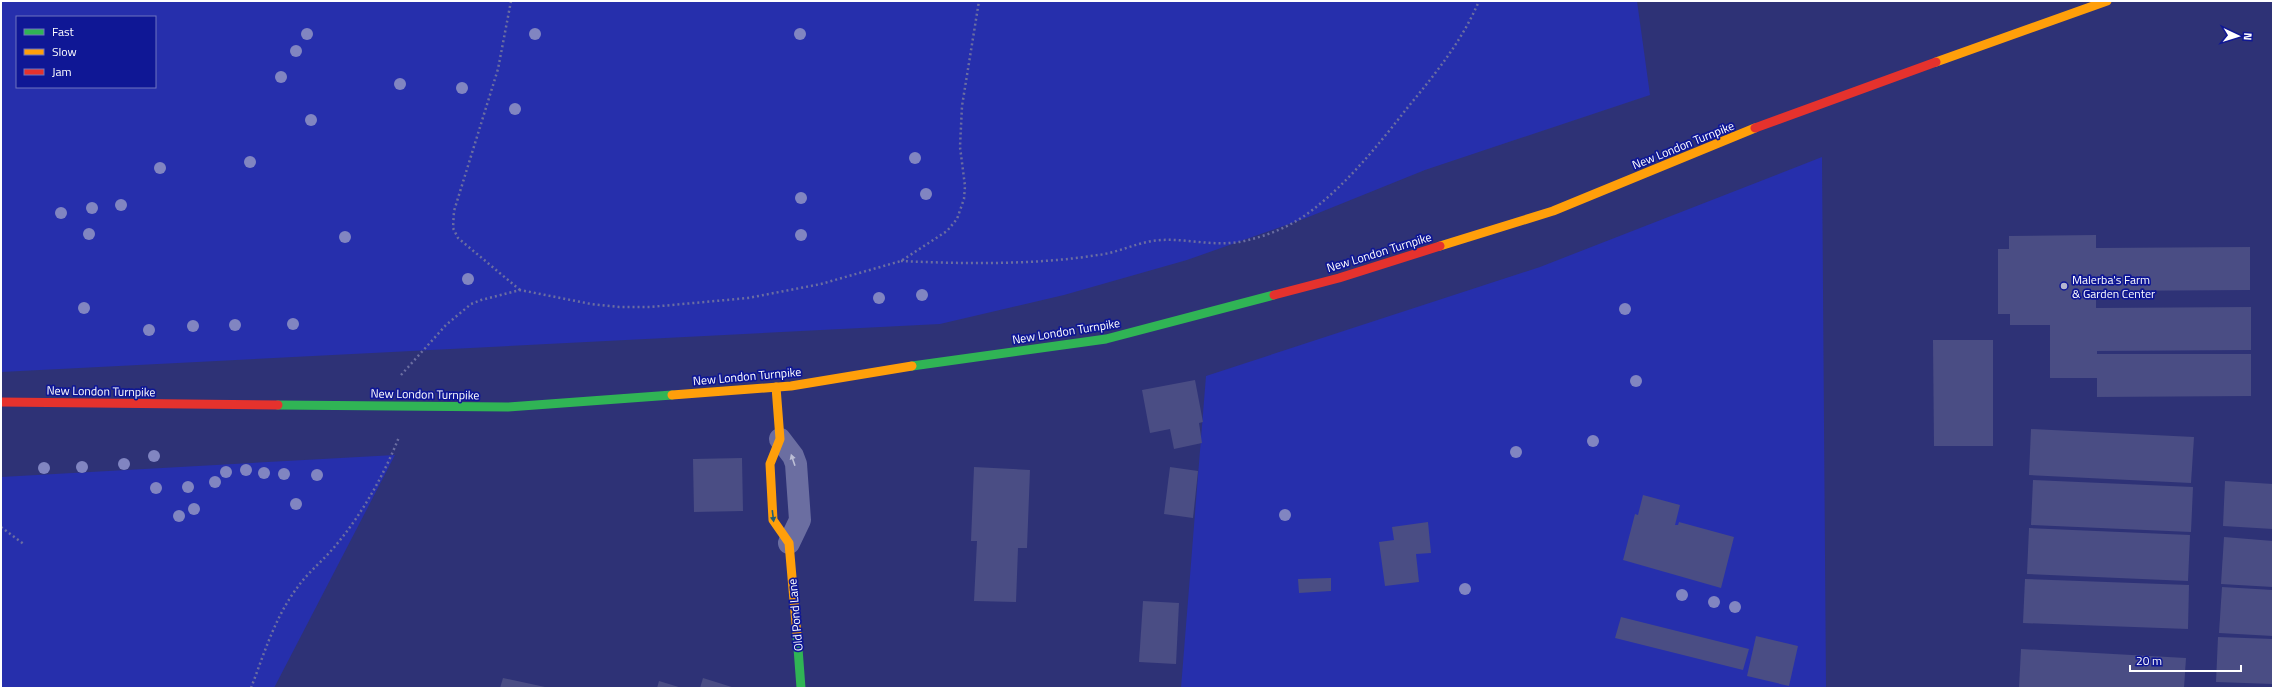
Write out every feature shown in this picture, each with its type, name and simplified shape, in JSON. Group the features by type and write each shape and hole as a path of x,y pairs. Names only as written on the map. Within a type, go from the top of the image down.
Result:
{"main road":[{"name":"New London Turnpike","path":"1,402 508,407 776,387 1106,339 1338,278 1553,211 1790,114 2107,1"},
{"name":"Old Pond Lane","path":"776,387 780,439"},
{"name":"Old Pond Lane","path":"789,543 801,688"}],"street":[{"name":"Old Pond Lane","path":"780,439 793,456 796,464 800,520 789,543"}],"path":[{"path":"511,1 498,69 453,221 455,233 462,244 520,290"},
{"path":"251,688 266,647 287,603 297,588 345,534 391,457 400,430 400,376 446,325 471,304 520,290 591,304 619,307 703,303 792,290 901,261 947,231 957,220 962,206 964,186 960,147 962,106 979,1"},
{"path":"901,261 949,264 1069,259 1100,255 1161,240 1224,244 1247,241 1270,234 1310,212 1327,198 1376,147 1449,56 1464,34 1479,1"},
{"path":"1,527 25,545"}],"shaded area":[{"path":"1,1 1637,1 1650,95 1425,170 1306,218 1187,260 1064,295 940,324 1,372"},
{"path":"1822,157 1826,688 1181,688 1206,376 1540,267"},
{"path":"395,455 274,688 1,688 1,477"}],"building":[{"path":"2096,235 2096,248 2250,247 2250,290 2096,291 2096,308 2251,307 2251,350 2097,351 2097,354 2251,354 2251,396 2097,397 2097,378 2050,378 2050,325 2010,325 2010,314 1998,314 1998,249 2009,249 2009,236"},
{"path":"1933,340 1993,340 1993,446 1934,446"},
{"path":"1195,380 1203,422 1199,423 1202,443 1174,449 1170,429 1150,433 1142,390"},
{"path":"2031,429 2194,437 2191,483 2029,475"},
{"path":"742,458 743,511 694,512 693,459"},
{"path":"974,467 1030,470 1027,548 1018,548 1016,602 974,601 977,541 971,541"},
{"path":"1170,467 1198,471 1193,518 1164,514"},
{"path":"2033,480 2193,487 2191,532 2031,525"},
{"path":"2225,481 2273,484 2273,529 2223,526"},
{"path":"1643,495 1680,505 1675,525 1678,525 1679,522 1734,537 1721,588 1623,560 1635,514 1638,515"},
{"path":"1428,522 1431,553 1416,554 1419,582 1385,586 1379,542 1394,540 1392,527"},
{"path":"2029,528 2190,535 2188,581 2027,574"},
{"path":"2224,537 2273,541 2273,587 2221,584"},
{"path":"1331,578 1331,591 1299,593 1298,579"},
{"path":"2025,579 2189,585 2188,629 2023,623"},
{"path":"2222,587 2273,590 2273,636 2219,633"},
{"path":"1143,601 1179,603 1176,664 1139,662"},
{"path":"1621,617 1749,649 1743,670 1615,638"},
{"path":"1756,636 1798,646 1789,686 1747,676"},
{"path":"2218,637 2273,639 2273,684 2216,682"},
{"path":"2021,649 2186,658 2184,688 2019,688"},
{"path":"503,678 545,687 500,688"},
{"path":"703,678 735,688 700,688"},
{"path":"659,681 682,688 657,688"}],"traffic: fast":[{"path":"912,366 1106,339 1274,295"},
{"path":"278,405 508,407 672,395"},
{"path":"797,635 801,688"}],"traffic: slow":[{"path":"1936,62 2107,1"},
{"path":"1440,246 1553,211 1755,128"},
{"path":"672,395 791,386 912,366"},
{"path":"776,387 780,439 770,464 773,520 789,543 797,635"}],"traffic: jam":[{"path":"1755,128 1936,62"},
{"path":"1274,295 1339,278 1440,246"},
{"path":"1,402 278,405"}],"place":[{"name":"Malerba's Farm & Garden Center","path":"2064,286"}]}
